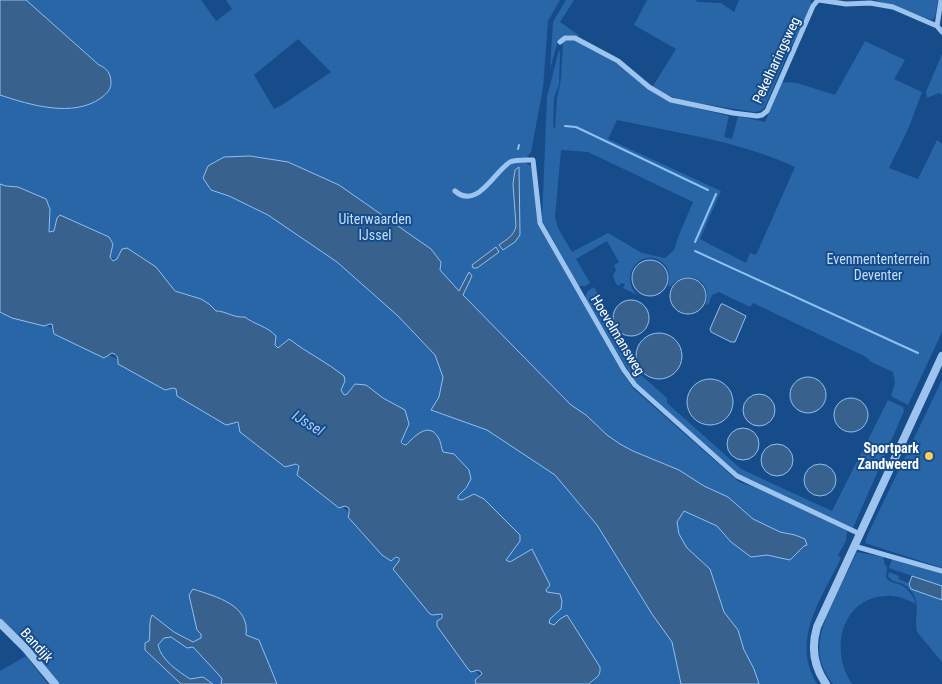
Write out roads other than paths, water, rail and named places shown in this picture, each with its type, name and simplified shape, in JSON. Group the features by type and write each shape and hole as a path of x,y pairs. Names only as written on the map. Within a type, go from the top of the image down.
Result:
{"street":[{"name":"Pekelharingsweg","path":"560,42 565,38 575,38 618,61 649,87 671,100 757,116 767,111 813,6 818,0 846,4 870,3 893,7 937,26"},
{"path":"941,0 937,26 942,32"},
{"name":"Hoevelmansweg","path":"455,191 463,196 473,196 510,162 533,160 538,213 542,227 624,370 635,385 737,476 860,534"},
{"path":"826,684 816,664 813,649 814,638 821,617 942,356"},
{"path":"854,546 942,571"},
{"name":"Bandijk","path":"0,624 26,649 54,684"}],"water":[{"path":"0,0 26,0 106,70 111,80 108,92 90,104 65,108 38,106 0,95"},
{"path":"250,156 288,162 339,185 431,249 441,262 440,270 459,291 469,272 472,276 463,295 571,405 586,415 607,435 633,451 679,470 704,486 728,497 753,519 780,532 805,539 807,545 790,560 767,555 751,557 731,542 717,526 684,511 677,522 679,534 687,548 710,569 724,612 738,630 744,650 759,684 681,684 672,642 652,614 597,525 555,475 487,430 431,410 439,397 443,377 435,355 398,316 337,262 268,215 229,196 211,190 203,178 208,166 224,157"},
{"path":"519,167 520,235 515,242 503,250 499,245 512,235 516,226 513,184 515,170"},
{"name":"IJssel","path":"0,184 18,187 46,199 50,209 49,232 54,231 57,218 60,215 109,237 113,244 110,257 113,261 117,259 122,249 127,248 156,267 175,291 201,299 216,311 245,317 276,336 275,345 278,348 289,339 331,366 344,376 345,381 341,390 344,395 355,384 366,385 383,398 405,410 409,424 401,442 403,444 406,445 426,430 434,432 439,439 443,452 454,454 469,470 471,479 458,496 458,499 462,500 474,494 484,499 520,535 520,541 506,560 510,562 532,549 550,585 546,590 547,592 560,594 562,601 561,609 550,619 549,623 554,625 567,615 600,667 599,675 589,684 476,684 475,680 482,674 478,670 471,672 468,669 437,626 437,621 442,618 442,614 432,615 429,613 393,569 399,558 396,557 391,561 382,555 348,517 349,508 345,506 339,508 297,475 299,466 296,464 285,467 240,432 238,422 226,425 177,396 176,389 165,390 118,364 117,357 114,354 112,353 104,358 54,334 52,324 44,326 12,318 0,312"},
{"path":"496,247 499,252 477,268 473,268 472,265"},
{"path":"650,260 657,261 663,265 667,271 667,285 663,291 657,295 650,296 643,295 637,291 633,285 632,278 633,271 637,265 643,261"},
{"path":"688,278 695,279 701,283 705,289 705,303 701,309 695,313 688,314 681,313 675,309 671,303 670,296 671,289 675,283 681,279"},
{"path":"631,300 638,301 644,305 648,311 648,325 644,331 638,335 631,336 624,335 618,331 614,325 613,318 614,311 618,305 624,301"},
{"path":"721,304 746,316 735,342 731,342 711,332 710,329"},
{"path":"664,333 676,339 681,347 681,365 676,373 668,378 654,379 642,373 637,365 636,351 642,339 650,334"},
{"path":"808,377 820,383 826,395 820,407 808,413 796,407 790,395 796,383"},
{"path":"705,379 715,379 729,389 733,402 729,415 723,421 715,425 705,425 691,415 687,407 687,397 697,383"},
{"path":"759,394 765,395 770,399 774,404 774,416 770,421 765,425 759,426 753,425 748,421 744,416 743,410 744,404 748,399 753,395"},
{"path":"851,398 858,399 863,403 867,408 867,422 863,427 858,431 851,432 844,431 839,427 835,422 834,415 835,408 839,403 844,399"},
{"path":"743,428 749,429 754,433 758,438 758,450 754,455 749,459 743,460 737,459 732,455 728,450 727,444 728,438 732,433 737,429"},
{"path":"777,444 783,445 788,449 792,454 792,466 788,471 783,475 777,476 771,475 766,471 762,466 761,460 762,454 766,449 771,445"},
{"path":"820,464 826,465 831,469 835,474 835,486 831,491 826,495 820,496 814,495 809,491 805,486 804,480 805,474 809,469 814,465"},
{"path":"912,576 942,586 942,600 911,589 909,584"},
{"path":"193,589 221,599 237,609 243,616 246,625 246,635 259,640 277,684 221,684 222,679 219,675 193,647 187,648 171,637 164,638 158,645 163,656 171,665 190,679 203,677 213,684 181,684 145,650 145,643 149,641 152,615 174,632 193,642 201,638 201,634 197,630 189,595"}],"waterway":[{"path":"565,126 576,127 708,190"},
{"path":"518,149 519,145"},
{"path":"695,242 716,194"},
{"path":"695,251 918,353"}],"place":[{"name":"Sportpark Zandweerd","path":"929,456"}],"park label":[{"name":"Uiterwaarden IJssel","path":"375,227"},
{"name":"Evenmententerrein Deventer","path":"878,268"}]}
